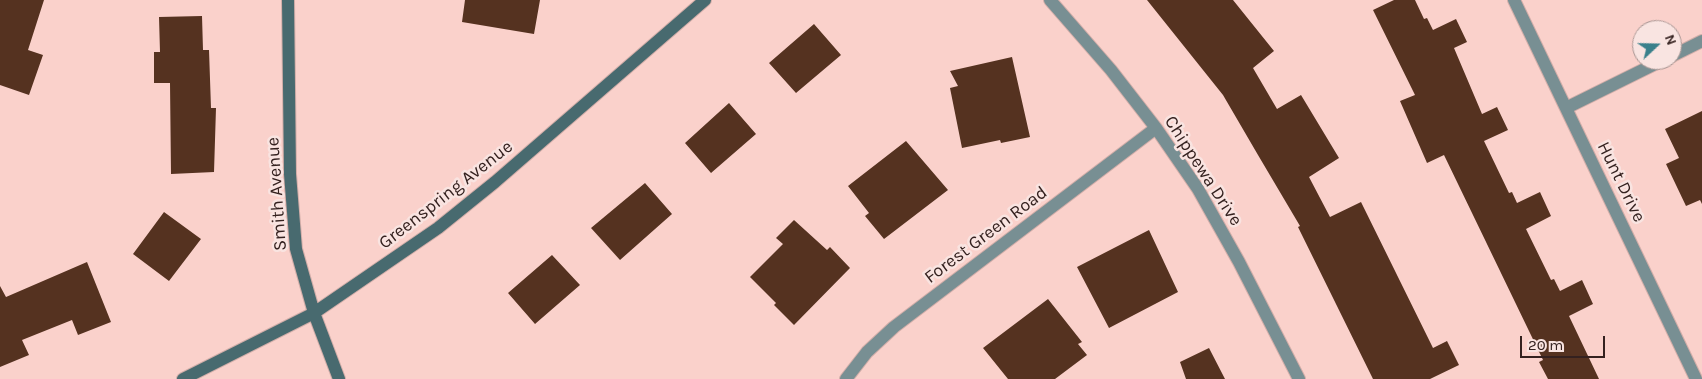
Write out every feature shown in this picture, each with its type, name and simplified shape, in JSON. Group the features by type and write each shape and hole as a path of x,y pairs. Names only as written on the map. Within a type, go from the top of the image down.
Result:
{"main road":[{"name":"Smith Avenue","path":"288,0 290,174 296,249 314,313 339,379"},
{"name":"Greenspring Avenue","path":"183,379 314,313 445,222 495,182 704,0"}],"street":[{"name":"Chippewa Drive","path":"1050,0 1111,70 1156,128 1207,205 1239,262 1298,379"},
{"name":"Hunt Drive","path":"1514,0 1696,379"},
{"path":"1682,51 1702,41"},
{"path":"1566,108 1643,70"},
{"name":"Forest Green Road","path":"846,379 867,352 894,327 1156,128"}],"building":[{"path":"0,0 44,0 28,50 43,55 29,95 0,85"},
{"path":"465,0 540,0 534,34 462,22"},
{"path":"1147,0 1233,0 1274,51 1253,68 1277,109 1301,95 1339,158 1309,177 1330,217 1361,202 1433,348 1447,341 1459,365 1430,379 1373,379 1298,227 1300,226 1223,95"},
{"path":"1394,0 1415,0 1424,19 1427,18 1433,30 1456,19 1467,42 1454,48 1482,114 1497,107 1508,130 1484,141 1509,193 1512,192 1517,203 1540,192 1551,216 1526,229 1551,280 1554,279 1560,291 1582,280 1593,304 1569,316 1599,379 1548,379 1539,362 1543,360 1444,155 1427,163 1400,101 1415,95 1373,10"},
{"path":"202,16 203,50 209,50 211,108 216,108 214,172 171,174 170,83 154,83 154,52 160,52 159,17"},
{"path":"814,24 841,55 796,93 769,63"},
{"path":"1012,57 1030,137 1001,143 1000,140 962,148 950,88 958,86 950,71"},
{"path":"729,103 756,134 711,173 685,143"},
{"path":"1702,111 1702,204 1700,200 1686,206 1666,164 1679,158 1665,129"},
{"path":"906,141 948,190 884,239 865,216 869,213 848,186"},
{"path":"645,183 672,214 620,260 591,228"},
{"path":"164,212 201,239 169,281 133,254"},
{"path":"794,220 827,250 830,247 850,268 794,325 774,305 776,303 750,277 783,244 776,238"},
{"path":"1149,230 1178,292 1109,328 1077,267"},
{"path":"552,255 580,285 535,324 508,293"},
{"path":"87,262 111,322 78,335 72,320 22,340 29,355 0,367 0,286 6,297"},
{"path":"1048,299 1082,342 1078,344 1087,355 1055,379 1008,379 983,348"},
{"path":"1209,348 1225,379 1186,379 1180,362"}]}
